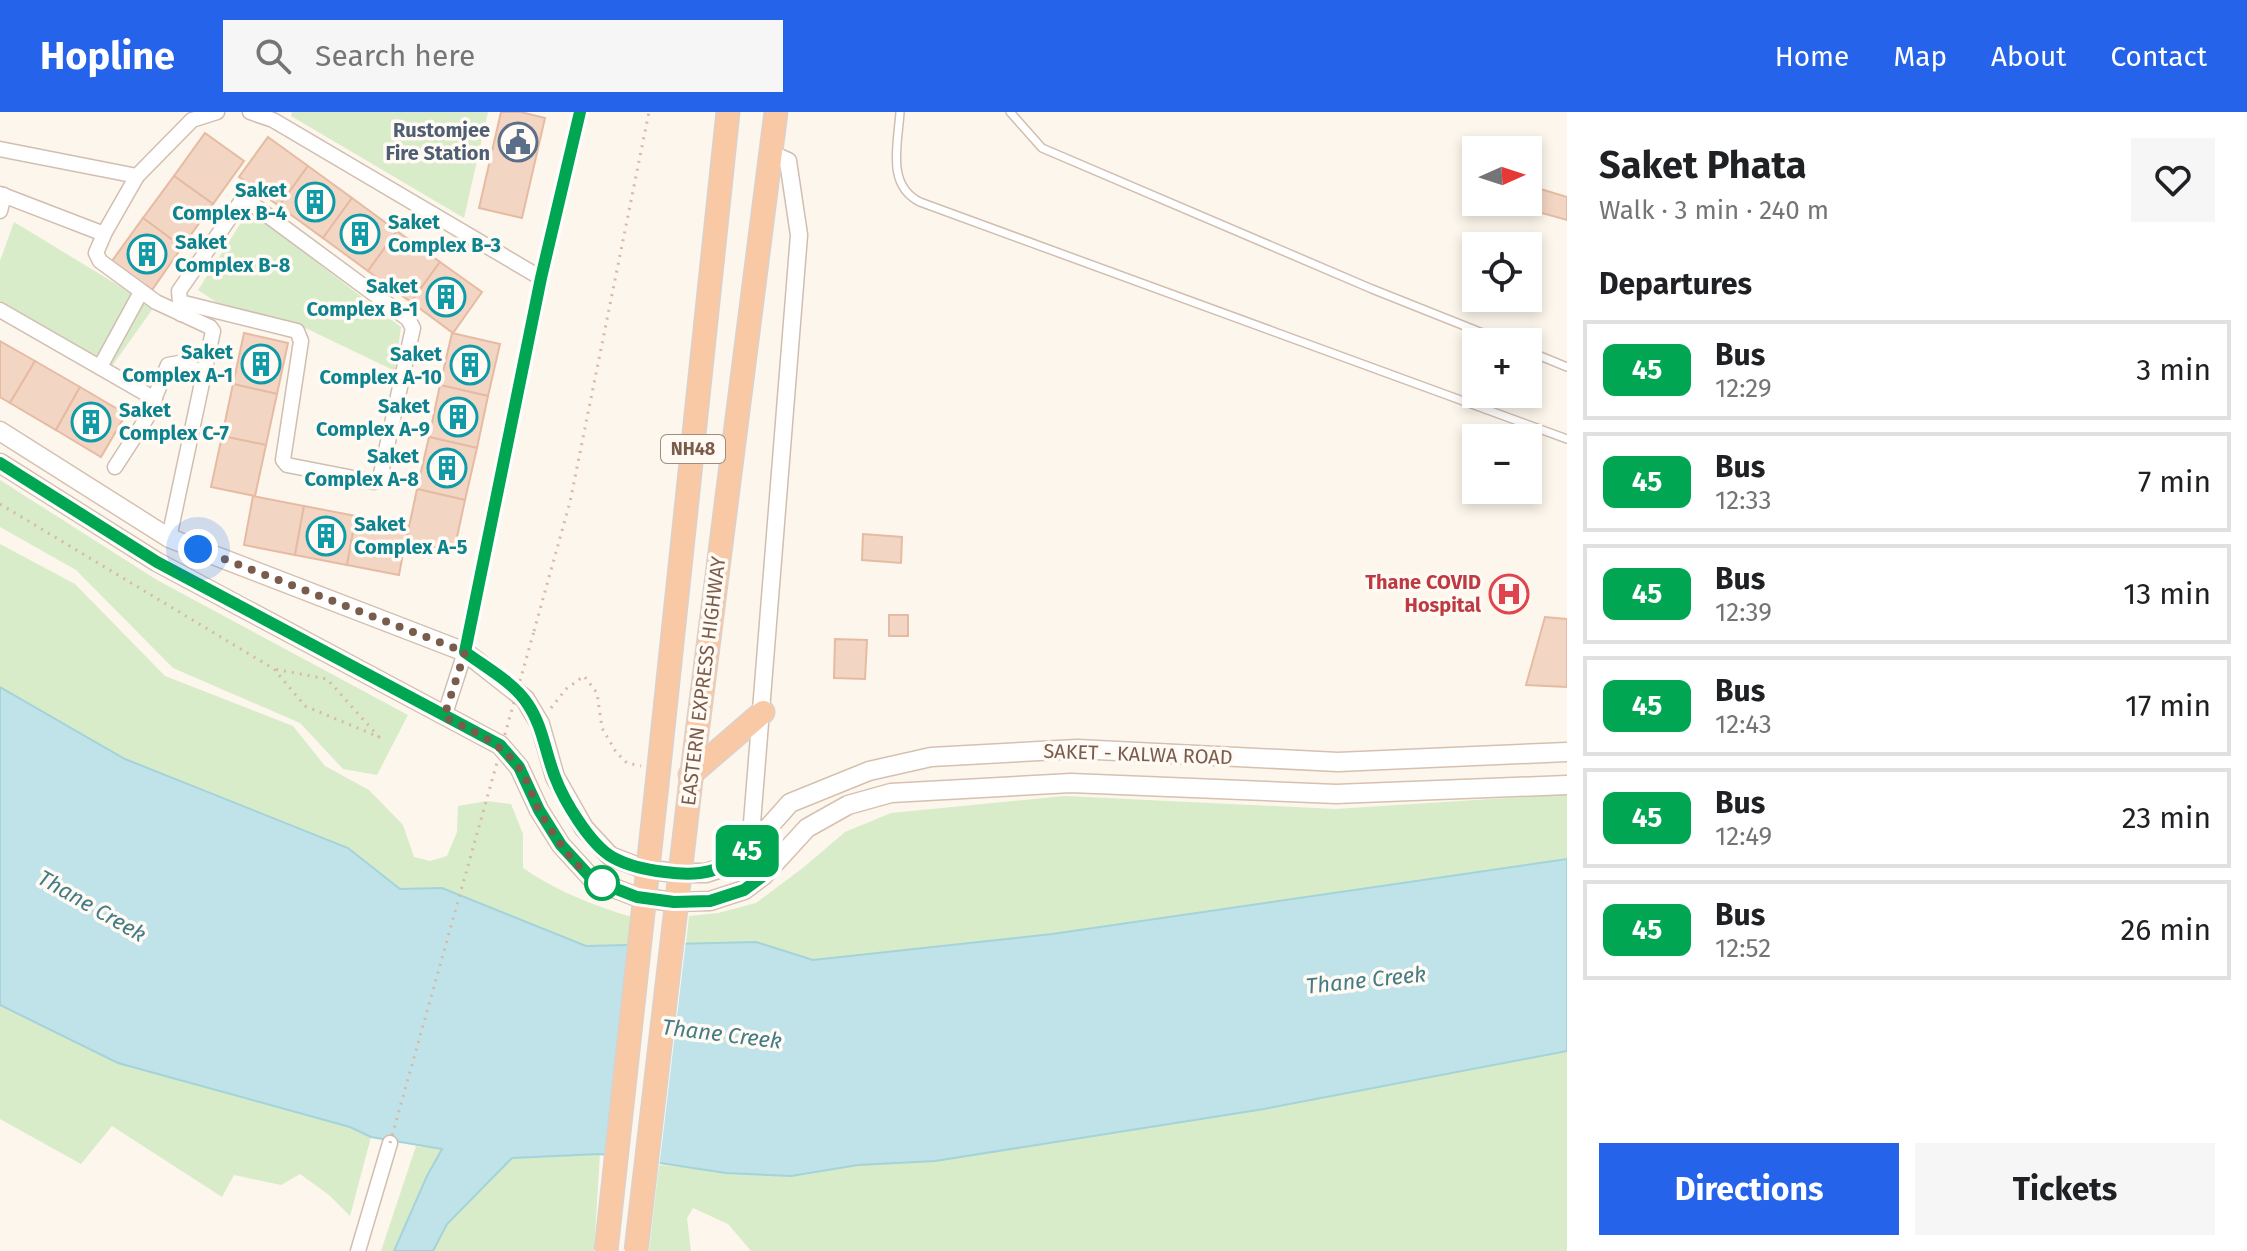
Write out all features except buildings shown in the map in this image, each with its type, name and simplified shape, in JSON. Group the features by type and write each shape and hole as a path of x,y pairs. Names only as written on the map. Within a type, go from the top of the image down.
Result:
{"highway":[{"name":"EASTERN EXPRESS HIGHWAY","path":"606,1251 728,112"},
{"name":"EASTERN EXPRESS HIGHWAY","path":"636,1251 690,781 776,112"},
{"path":"690,781 763,712"}],"main road":[{"name":"SAKET - KALWA ROAD","path":"0,431 169,538 465,652 525,699 540,724 555,777 584,828 610,856 644,869 706,873 730,865 750,848 790,803 869,771 931,757 1077,749 1338,762 1567,752"},
{"name":"SAKET - KALWA ROAD","path":"0,463 157,562 500,745 519,767 539,810 561,845 593,880 637,897 674,902 710,901 744,890 764,875 807,828 848,805 891,793 1071,783 1312,793 1567,785"},
{"path":"1312,793 1313,761"},
{"path":"839,783 848,805"}],"street":[{"path":"180,308 179,291 240,203 248,201 408,319 413,328 380,478 374,482 287,465 283,460 301,341 297,331 180,308 156,302 100,261 96,253 137,176 192,120 217,112"},
{"path":"250,112 273,120 541,278"},
{"path":"444,717 465,652 541,278 580,112"},
{"path":"0,149 137,176"},
{"path":"764,875 750,848 799,235 788,161 770,153"},
{"path":"0,211 2,195 104,234"},
{"path":"100,367 141,292"},
{"path":"169,538 213,331 180,308"},
{"path":"0,310 155,399"},
{"path":"115,467 146,419 168,365 179,363 204,373"},
{"path":"358,1251 390,1143"}],"lane":[{"path":"900,112 896,164 899,183 907,195 920,202 1567,439"},
{"path":"1010,112 1042,148 1470,328"},
{"path":"1542,357 1567,367"}],"path":[{"path":"390,1143 570,502 649,112"},
{"path":"0,504 274,669 305,706 379,737 327,679 274,669"},
{"path":"540,724 566,689 584,676 597,693 602,728 616,752 627,763 658,778"}],"green space":[{"path":"292,112 488,112 464,218 291,116"},
{"path":"249,210 401,327 395,371 297,324 216,302 198,290"},
{"path":"14,222 154,307 112,366 0,301 0,261"},
{"path":"0,480 157,580 408,715 377,775 343,769 300,723 173,668 76,570 0,527"},
{"path":"0,544 75,584 165,676 293,726 325,766 369,790 403,825 414,857 430,861 447,856 457,832 458,806 487,801 511,804 523,834 523,868 577,898 635,918 632,945 586,946 442,888 400,889 348,848 125,759 0,687"},
{"path":"1567,794 1567,859 1052,934 813,960 756,942 686,944 689,916 718,913 756,903 845,832 891,813 1065,796 1335,809"},
{"path":"0,1005 117,1063 350,1127 371,1137 350,1216 329,1195 300,1174 281,1185 234,1175 222,1197 112,1126 81,1164 0,1119"},
{"path":"1567,1051 1567,1251 751,1251 728,1224 693,1208 687,1218 691,1251 649,1251 659,1165 791,1176 858,1165 935,1161 1264,1109"},
{"path":"416,1146 443,1149 427,1176 394,1251 381,1251"},
{"path":"600,1154 594,1251 433,1251 447,1224 512,1158"}],"water":[{"name":"Thane Creek","path":"0,687 125,759 348,848 400,889 442,888 586,946 756,942 813,960 1052,934 1567,859 1567,1051 1264,1109 935,1161 858,1165 791,1176 726,1173 600,1154 512,1158 447,1224 433,1251 394,1251 442,1149 371,1137 350,1127 118,1063 0,1005"}],"pier":[{"path":"686,940 659,1169 607,1159 633,941"}],"bus line":[{"name":"45","path":"0,463 157,562 500,745 519,767 539,810 561,845 593,880 637,897 674,902 710,901 744,890 764,875 750,848 730,865 706,873 644,869 610,856 584,828 564,796 555,777 540,724 525,699 465,652 541,278 580,112"}],"place":[{"name":"Rustomjee Fire Station","path":"518,142"},
{"name":"Saket Complex B-4","path":"315,202"},
{"name":"Saket Complex B-3","path":"360,234"},
{"name":"Saket Complex B-8","path":"147,254"},
{"name":"Saket Complex B-1","path":"446,297"},
{"name":"Saket Complex A-1","path":"261,364"},
{"name":"Saket Complex A-10","path":"470,365"},
{"name":"Saket Complex A-9","path":"458,417"},
{"name":"Saket Complex C-7","path":"91,422"},
{"name":"Saket Complex A-8","path":"447,468"},
{"name":"Saket Complex A-5","path":"326,536"},
{"name":"Thane COVID Hospital","path":"1509,594"}],"route":[{"path":"198,549 465,652 444,717 500,745 519,767 539,810 561,845 593,880 602,883"}]}
